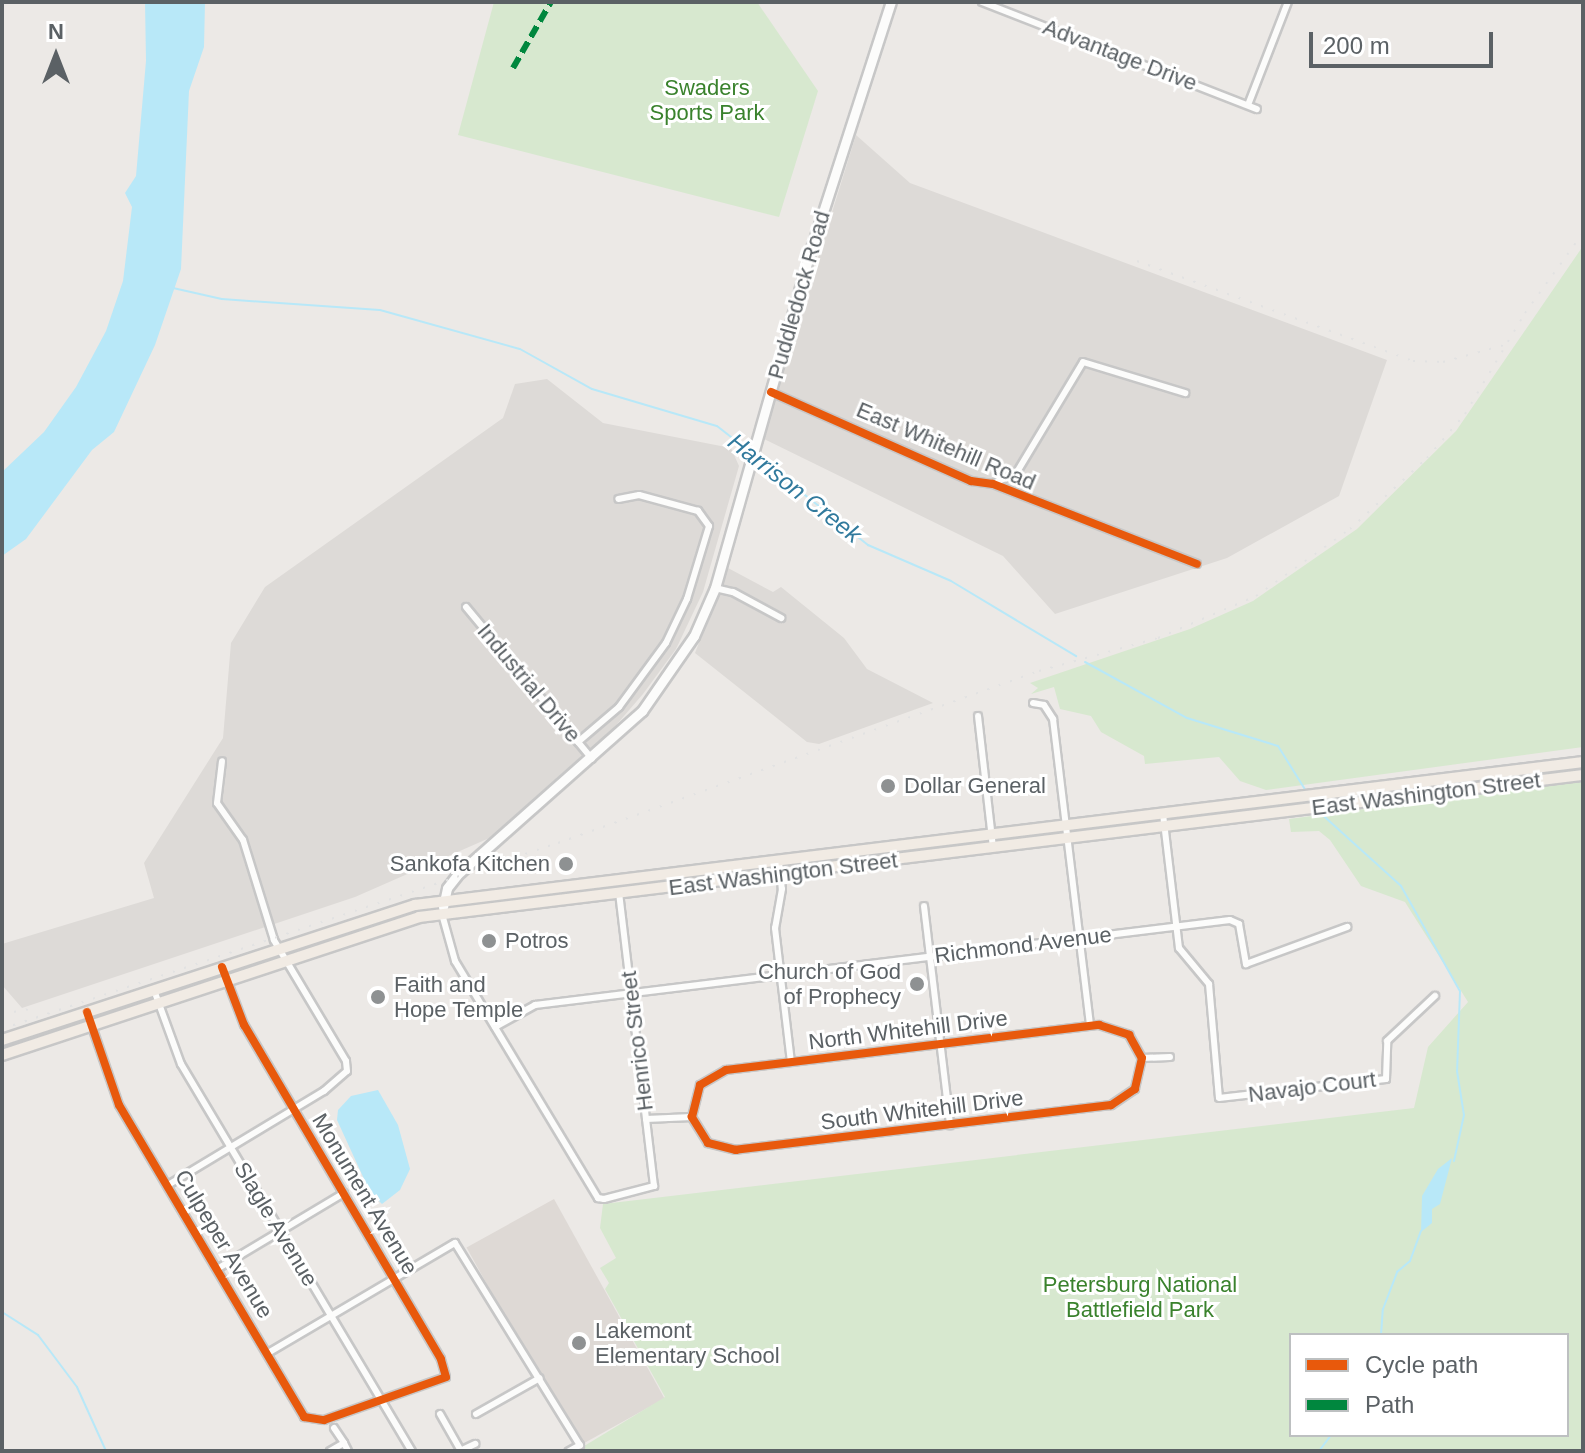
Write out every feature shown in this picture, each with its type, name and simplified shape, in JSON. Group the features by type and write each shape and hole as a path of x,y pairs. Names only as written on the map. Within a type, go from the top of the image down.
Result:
{"highway":[{"name":"East Washington Street","path":"2,1040 395,909 1549,767 1583,759"},
{"name":"East Washington Street","path":"2,1055 401,921 1583,775"}],"main road":[{"name":"Puddledock Road","path":"442,914 443,901 457,875 592,759 642,711 669,676 715,588 771,392 891,2"}],"street":[{"name":"Advantage Drive","path":"982,2 1257,109"},
{"path":"1248,105 1288,2"},
{"path":"993,484 1017,472 1083,362 1185,393"},
{"name":"East Whitehill Road","path":"771,392 971,481 993,484 1197,564"},
{"path":"578,742 619,707 666,643 687,599 709,526 698,511 639,495 618,499"},
{"path":"715,588 733,592 781,618"},
{"name":"Industrial Drive","path":"466,607 592,759"},
{"path":"1033,703 1044,705 1053,719 1090,1025"},
{"path":"978,716 993,848"},
{"path":"168,1185 294,1110 345,1075 346,1061 279,948 243,840 217,803 222,761"},
{"path":"1163,814 1176,926"},
{"path":"779,862 775,928 791,1062"},
{"name":"Henrico Street","path":"495,1027 598,1198 653,1189 617,881"},
{"path":"924,906 950,1125"},
{"path":"442,914 451,954 495,1027"},
{"name":"Richmond Avenue","path":"495,1027 535,1005 1176,926 1236,921 1246,964 1347,927"},
{"name":"Navajo Court","path":"1176,926 1183,955 1202,972 1212,1012 1216,1094 1231,1098 1386,1079 1387,1041 1435,996"},
{"name":"Monument Avenue","path":"222,967 244,1025 448,1374 381,1400"},
{"name":"Slagle Avenue","path":"154,990 178,1058 412,1451"},
{"name":"Culpeper Avenue","path":"87,1012 117,1101 311,1421 381,1400"},
{"name":"North Whitehill Drive","path":"692,1117 696,1092 712,1075 791,1062 1090,1025 1123,1031 1135,1041 1142,1058"},
{"path":"1142,1058 1170,1057"},
{"name":"South Whitehill Drive","path":"692,1117 708,1143 729,1150 950,1125 1118,1102 1140,1081 1142,1058"},
{"path":"646,1119 692,1117"},
{"path":"217,1269 344,1193"},
{"path":"268,1353 455,1243 484,1285 580,1445 569,1451"},
{"path":"476,1414 540,1378"},
{"path":"440,1414 460,1451 475,1444"},
{"path":"334,1428 348,1451"},
{"path":"330,1451 344,1443"}],"shaded area":[{"path":"856,135 910,183 1387,360 1339,496 1227,558 1055,614 1003,556 762,438"},
{"path":"547,379 603,423 731,448 739,466 703,592 676,649 643,694 611,731 494,836 355,897 22,1008 2,985 2,944 154,898 144,863 223,738 231,643 265,587 503,418 515,384"},
{"path":"728,568 773,592 781,587 844,638 867,669 933,703 819,744 807,742 695,653"},
{"name":"Lakemont Elementary School","path":"554,1199 665,1398 577,1447 467,1247"}],"green space":[{"name":"Swaders Sports Park","path":"494,2 757,2 818,91 779,217 458,135"},
{"path":"1583,246 1583,747 1266,790 1240,781 1219,757 1145,764 1144,756 1101,732 1091,716 1060,709 1054,687 1031,694 1038,688 1030,683 1190,629 1253,601 1357,529 1456,431"},
{"name":"Petersburg National Battlefield Park","path":"1583,780 1583,1451 576,1451 665,1397 605,1289 609,1283 600,1268 616,1258 600,1228 603,1204 1414,1108 1428,1047 1468,1002 1405,902 1361,886 1330,840 1319,831 1291,832 1289,819"}],"water":[{"path":"145,2 205,2 204,47 189,91 181,269 155,345 114,432 92,450 26,539 2,556 2,472 44,432 76,387 106,331 123,281 132,207 125,193 136,176 146,61"},
{"path":"378,1090 398,1125 410,1169 400,1190 382,1204 370,1192 337,1120 338,1110 351,1096"},
{"path":"1452,1158 1440,1204 1432,1209 1432,1223 1421,1232 1422,1196 1438,1169"}],"waterway":[{"name":"Harrison Creek","path":"173,288 222,299 380,310 520,349 592,389 717,426 749,451"},
{"name":"Harrison Creek","path":"757,457 868,545 951,581 1076,656"},
{"name":"Harrison Creek","path":"1085,662 1187,718 1278,746 1306,791"},
{"name":"Harrison Creek","path":"1317,810 1401,886 1460,991 1457,1071 1464,1115 1454,1161"},
{"path":"1381,1333 1383,1309 1397,1272 1410,1261 1421,1231"},
{"path":"2,1312 38,1335 77,1387 106,1451"},
{"path":"1319,1451 1330,1437"}],"railway":[{"path":"2,1029 558,843 1039,671 1158,638 1256,596 1350,529 1427,458 1465,414 1525,313 1583,233"},
{"path":"1137,261 1413,361 1443,362 1508,344"},
{"path":"2,1014 35,1008"},
{"path":"2,1447 6,1451"}],"marked path":[{"path":"513,68 551,2"}],"cycle path":[{"path":"771,392 971,481 993,484 1197,564"},
{"path":"87,1012 119,1105 304,1417 324,1420 446,1377 441,1359 244,1025 222,967"},
{"path":"1099,1025 1129,1035 1142,1058 1135,1089 1111,1105 736,1150 708,1143 692,1117 700,1085 726,1070 1099,1025"}],"place":[{"name":"Dollar General","path":"888,786"},
{"name":"Sankofa Kitchen","path":"566,864"},
{"name":"Potros","path":"489,941"},
{"name":"Church of God of Prophecy","path":"917,984"},
{"name":"Faith and Hope Temple","path":"378,997"},
{"name":"Lakemont Elementary School","path":"579,1343"}]}
